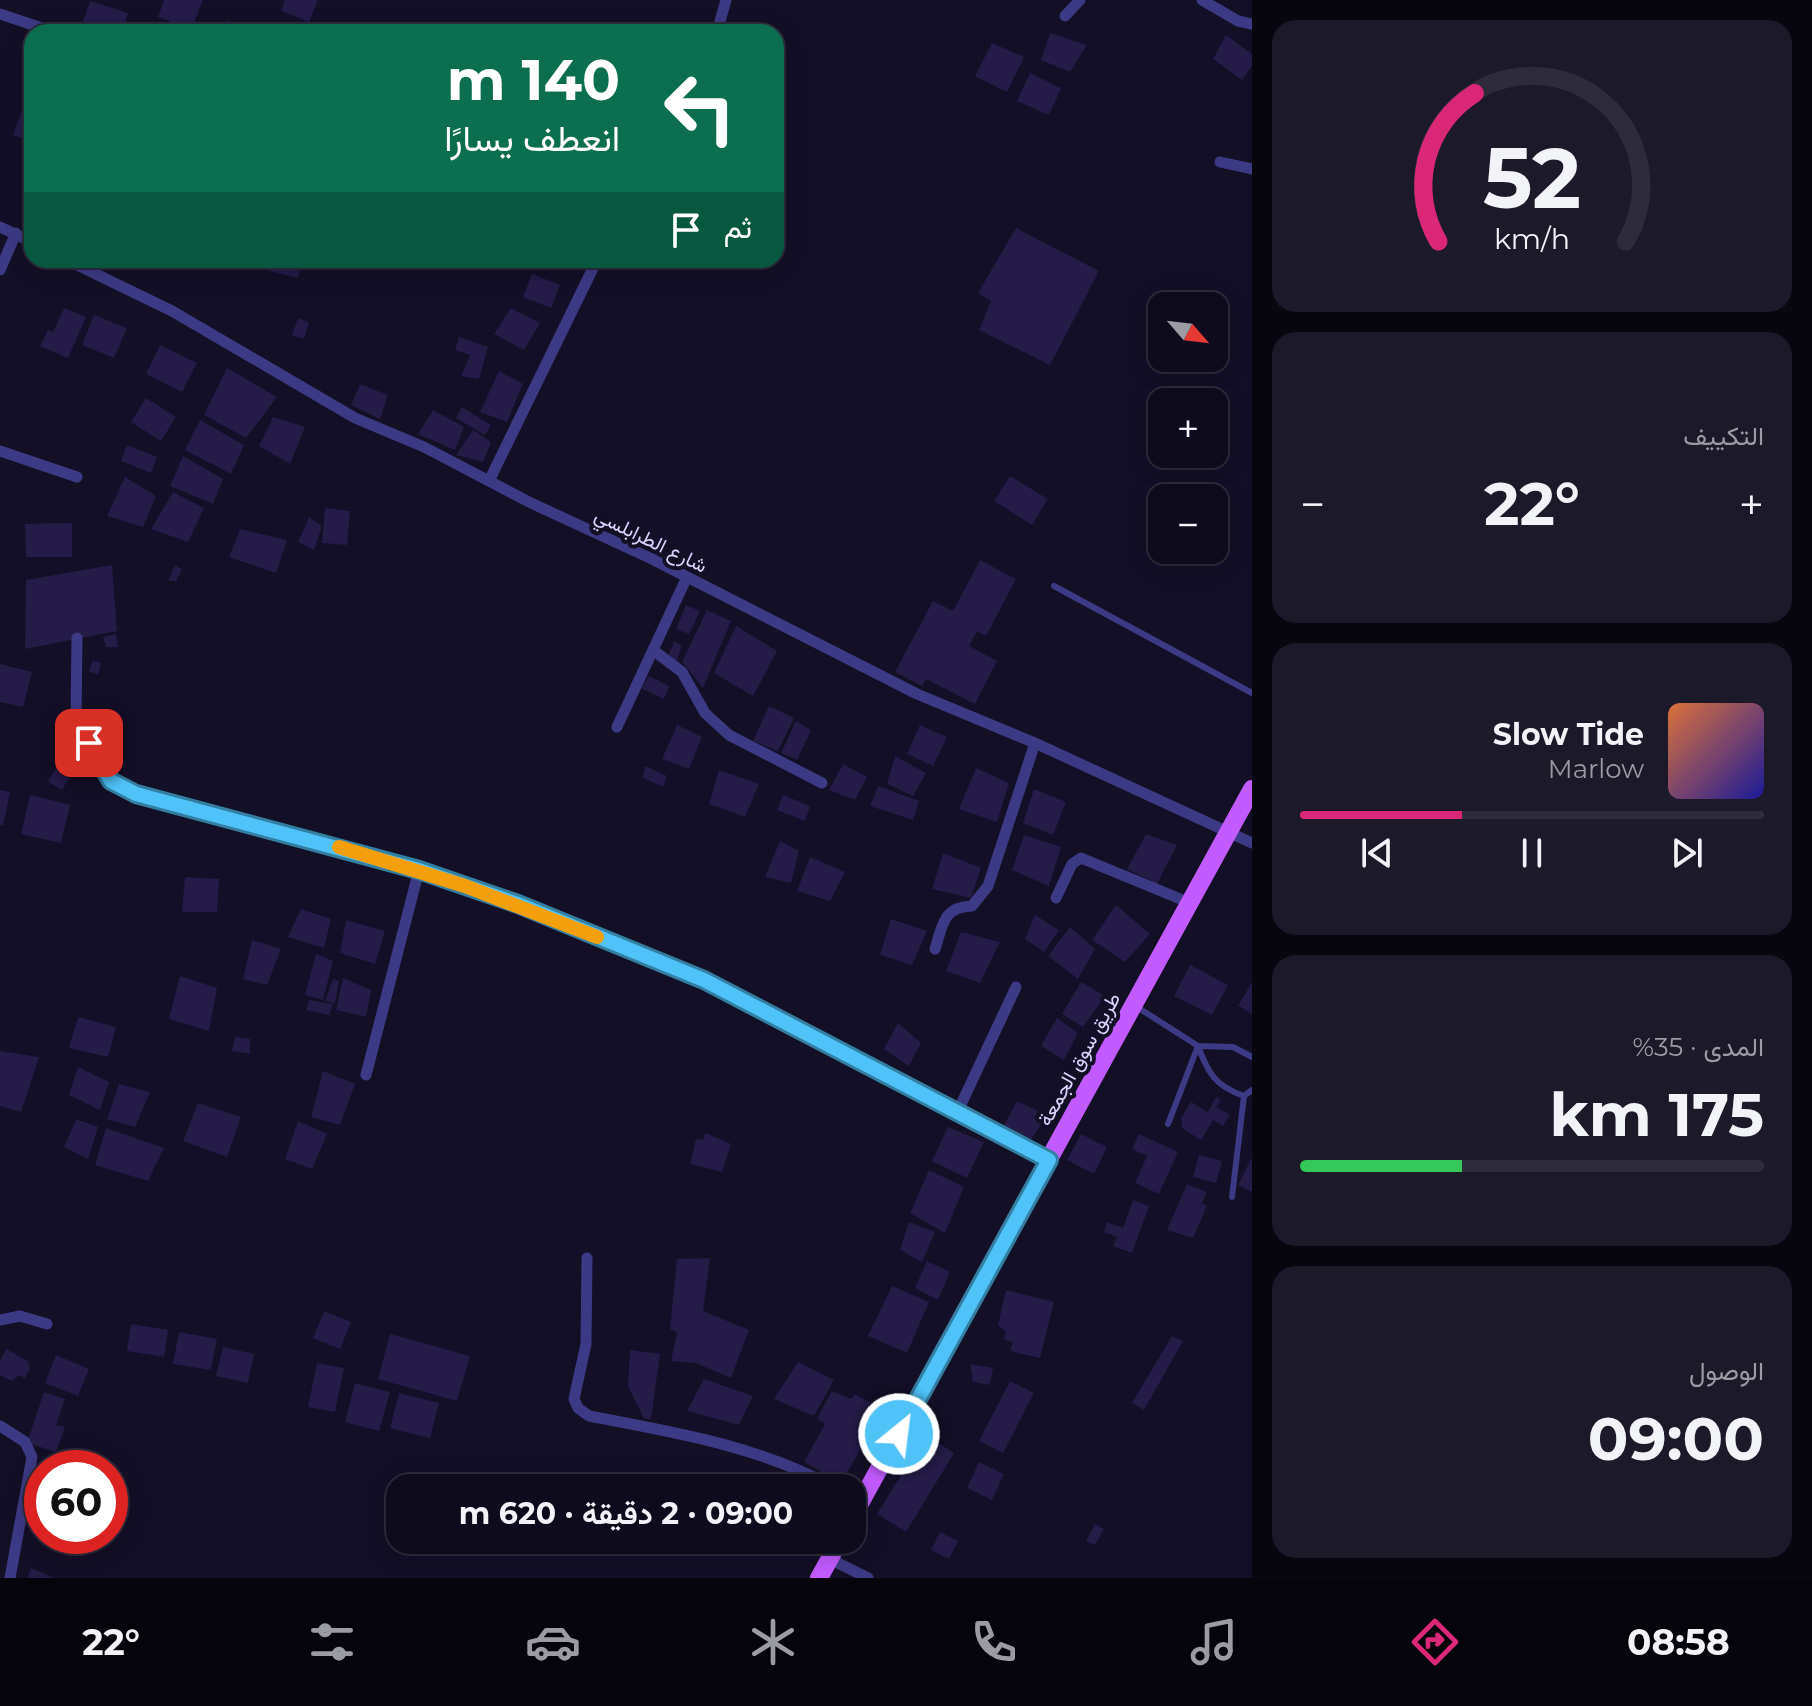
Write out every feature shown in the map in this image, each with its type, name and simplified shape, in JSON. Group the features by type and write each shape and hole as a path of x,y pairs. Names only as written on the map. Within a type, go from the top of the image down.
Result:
{"main road":[{"name":"طريق سوق الجمعة","path":"866,1486 1252,789"},
{"path":"819,1578 833,1554"}],"street":[{"path":"719,24 726,0"},
{"path":"1065,16 1080,0"},
{"path":"1202,0 1238,21 1252,24"},
{"path":"0,14 30,24"},
{"path":"1220,162 1252,169"},
{"path":"0,227 24,238"},
{"path":"0,270 16,233"},
{"name":"شارع الطرابلسي","path":"83,268 172,311 355,418 424,447 917,694 1035,743 1252,843"},
{"path":"489,481 593,268"},
{"path":"0,451 77,477"},
{"path":"617,727 687,577"},
{"path":"77,638 76,718 111,781 136,794 201,814 419,870 518,904 704,980 813,1034 1049,1160"},
{"path":"653,650 682,672 705,713 729,735 822,783"},
{"path":"935,949 946,913 955,906 972,906 988,886 1035,743"},
{"path":"1056,898 1072,864 1081,858 1190,903"},
{"path":"366,1075 419,870"},
{"path":"957,1113 1016,987"},
{"path":"587,1258 586,1344 574,1399 578,1408 589,1416 728,1445 810,1474"},
{"path":"0,1320 20,1316 47,1324"},
{"path":"0,1426 25,1442 32,1457 10,1578"},
{"path":"830,1559 868,1578"}],"lane":[{"path":"1054,586 1252,693"},
{"path":"1134,1005 1198,1046 1233,1047 1252,1057"},
{"path":"1198,1046 1208,1074 1217,1084 1244,1096"},
{"path":"1168,1124 1198,1046"},
{"path":"1232,1197 1244,1096 1252,1090"}],"building":[{"path":"164,0 203,0 194,24 169,24 170,21 158,17"},
{"path":"285,0 318,0 309,22 281,11"},
{"path":"90,1 128,13 125,24 82,24"},
{"path":"1050,33 1087,45 1070,72 1041,60"},
{"path":"1226,35 1252,54 1252,66 1242,80 1213,59"},
{"path":"992,43 1024,57 1007,92 975,76"},
{"path":"1030,73 1061,88 1049,115 1017,101"},
{"path":"22,110 24,111 24,139 13,135"},
{"path":"1016,228 1099,271 1050,365 979,330 991,301 978,293"},
{"path":"270,268 300,268 298,278 269,271"},
{"path":"532,274 560,285 551,308 523,297"},
{"path":"64,308 86,317 68,358 40,346 48,330 53,332"},
{"path":"511,308 540,323 524,350 494,334"},
{"path":"94,315 127,328 114,358 82,345"},
{"path":"298,318 309,323 304,339 292,335"},
{"path":"459,337 488,347 479,379 461,376 470,355 455,350"},
{"path":"160,345 197,363 182,392 146,374"},
{"path":"227,368 277,397 246,438 204,415"},
{"path":"499,371 523,384 507,422 480,412"},
{"path":"360,384 388,395 380,419 351,405"},
{"path":"146,398 176,417 161,441 131,422"},
{"path":"462,407 491,425 485,435 456,418"},
{"path":"433,410 464,427 455,450 418,434"},
{"path":"273,417 305,427 290,464 259,446"},
{"path":"200,420 244,445 231,474 185,450"},
{"path":"473,430 491,442 483,462 456,455"},
{"path":"127,445 157,457 151,473 121,461"},
{"path":"183,456 223,479 213,504 170,486"},
{"path":"1010,476 1048,499 1032,525 994,501"},
{"path":"125,477 156,496 143,527 107,516"},
{"path":"173,492 204,508 188,542 151,529"},
{"path":"325,508 350,511 347,545 322,543"},
{"path":"309,517 322,526 314,550 298,542"},
{"path":"72,523 72,557 26,557 25,524"},
{"path":"240,529 287,540 276,573 229,557"},
{"path":"980,560 1016,579 986,636 977,631 969,646 997,661 975,704 926,679 922,686 895,672 933,601 953,611"},
{"path":"112,565 117,631 25,649 26,580"},
{"path":"175,565 182,569 176,581 168,581"},
{"path":"686,605 700,611 689,634 676,629"},
{"path":"707,610 731,621 703,688 682,662"},
{"path":"736,626 777,651 753,696 714,673"},
{"path":"116,634 118,647 106,647 103,637"},
{"path":"674,641 682,646 676,663 668,657"},
{"path":"93,660 101,663 98,675 89,671"},
{"path":"0,664 32,672 23,707 0,702"},
{"path":"649,676 669,686 664,699 641,688"},
{"path":"769,706 794,718 778,751 753,741"},
{"path":"796,721 811,730 797,760 781,753"},
{"path":"677,725 702,737 689,769 662,759"},
{"path":"920,725 947,737 933,766 907,754"},
{"path":"895,756 926,773 913,796 887,784"},
{"path":"843,764 867,777 855,800 829,790"},
{"path":"645,766 667,776 663,787 643,778"},
{"path":"56,768 69,778 62,790 48,782"},
{"path":"976,768 1009,783 997,822 959,809"},
{"path":"719,770 759,784 745,817 709,804"},
{"path":"878,786 919,801 913,820 870,806"},
{"path":"1034,789 1066,802 1053,835 1023,823"},
{"path":"0,790 10,792 3,826 0,825"},
{"path":"30,795 70,805 61,843 21,834"},
{"path":"783,795 810,806 805,821 777,810"},
{"path":"1146,834 1177,845 1157,884 1127,869"},
{"path":"1024,835 1061,847 1049,886 1012,870"},
{"path":"780,841 799,851 791,883 765,877"},
{"path":"943,853 981,868 971,898 932,889"},
{"path":"810,857 845,872 830,901 797,891"},
{"path":"185,877 219,879 217,912 182,912"},
{"path":"1116,905 1150,934 1125,962 1092,940"},
{"path":"301,909 331,919 324,948 288,937"},
{"path":"1035,915 1059,930 1044,952 1025,939"},
{"path":"891,919 927,931 912,965 880,955"},
{"path":"346,920 385,931 375,964 340,953"},
{"path":"1070,927 1095,949 1078,979 1048,956"},
{"path":"961,932 1000,942 980,983 946,971"},
{"path":"252,940 281,949 267,985 243,979"},
{"path":"316,954 333,961 323,1000 305,995"},
{"path":"1190,965 1228,985 1212,1015 1174,996"},
{"path":"180,976 217,988 209,1031 169,1019"},
{"path":"343,978 371,990 366,1017 336,1010"},
{"path":"333,979 339,981 335,1003 325,1001"},
{"path":"1081,982 1105,996 1083,1027 1062,1014"},
{"path":"1252,982 1252,1014 1238,1006"},
{"path":"309,1000 333,1004 329,1015 306,1010"},
{"path":"78,1017 116,1027 108,1057 69,1048"},
{"path":"1057,1018 1078,1033 1064,1060 1041,1046"},
{"path":"898,1023 921,1043 909,1066 884,1049"},
{"path":"235,1037 250,1039 250,1054 232,1051"},
{"path":"0,1051 39,1057 21,1112 0,1106"},
{"path":"78,1067 109,1082 100,1110 69,1095"},
{"path":"323,1071 355,1084 340,1125 311,1117"},
{"path":"119,1084 150,1092 135,1127 107,1119"},
{"path":"1216,1097 1221,1100 1216,1107 1230,1115 1223,1126 1213,1120 1201,1140 1182,1128 1181,1118 1191,1102 1208,1112"},
{"path":"1017,1101 1047,1115 1028,1144 1001,1131"},
{"path":"198,1103 241,1117 227,1157 183,1141"},
{"path":"76,1119 98,1127 88,1159 64,1147"},
{"path":"298,1121 327,1134 312,1169 285,1159"},
{"path":"948,1127 984,1142 967,1178 932,1161"},
{"path":"106,1128 164,1148 148,1181 95,1165"},
{"path":"705,1133 731,1144 722,1172 690,1164 696,1139 703,1140"},
{"path":"1081,1134 1107,1147 1094,1174 1067,1160"},
{"path":"1139,1134 1178,1152 1159,1194 1135,1183 1147,1156 1132,1149"},
{"path":"1199,1155 1222,1161 1216,1183 1193,1177"},
{"path":"1252,1157 1252,1192 1238,1185"},
{"path":"929,1170 964,1187 945,1233 910,1213"},
{"path":"1187,1184 1207,1192 1202,1203 1207,1206 1193,1238 1167,1230"},
{"path":"1133,1200 1149,1206 1132,1253 1113,1246 1117,1237 1104,1232 1107,1222 1123,1228"},
{"path":"909,1222 935,1232 922,1262 900,1250"},
{"path":"710,1258 703,1311 749,1330 731,1378 696,1363 671,1361 677,1332 670,1329 677,1259"},
{"path":"927,1261 950,1272 938,1300 915,1288"},
{"path":"892,1286 929,1302 907,1353 868,1336"},
{"path":"1006,1290 1054,1302 1040,1358 1010,1351 1013,1342 1004,1340 1006,1332 998,1325"},
{"path":"324,1311 351,1322 340,1349 313,1338"},
{"path":"131,1324 168,1330 164,1357 127,1351"},
{"path":"179,1332 217,1339 211,1370 173,1364"},
{"path":"390,1334 470,1356 457,1401 378,1379"},
{"path":"1172,1336 1183,1341 1144,1410 1132,1403"},
{"path":"223,1347 254,1354 248,1383 216,1376"},
{"path":"6,1349 28,1361 30,1368 25,1378 18,1375 12,1381 0,1375 0,1361"},
{"path":"630,1350 660,1354 651,1419 644,1419 628,1386"},
{"path":"56,1355 89,1369 78,1396 45,1383"},
{"path":"798,1362 834,1380 814,1416 774,1399"},
{"path":"317,1363 344,1368 335,1412 308,1407"},
{"path":"970,1364 993,1368 990,1385 973,1382"},
{"path":"704,1379 753,1396 739,1425 687,1411"},
{"path":"1010,1381 1034,1393 1003,1453 979,1441"},
{"path":"355,1383 390,1392 379,1431 345,1422"},
{"path":"832,1391 851,1399 855,1394 883,1410 846,1474 825,1474 804,1462 825,1424 817,1418"},
{"path":"44,1392 65,1399 56,1425 65,1427 57,1450 27,1443"},
{"path":"399,1393 439,1403 430,1438 390,1428"},
{"path":"926,1435 954,1453 906,1532 877,1514"},
{"path":"979,1462 1004,1474 992,1500 967,1488"},
{"path":"1095,1524 1104,1529 1095,1545 1086,1541"},
{"path":"940,1532 958,1541 949,1559 931,1550"},
{"path":"31,1568 54,1578 27,1578"}],"slow traffic":[{"path":"339,847 518,904 597,937"}],"route":[{"path":"89,743 111,781 136,794 201,814 419,870 518,904 704,980 813,1034 1049,1160 899,1434"}]}
